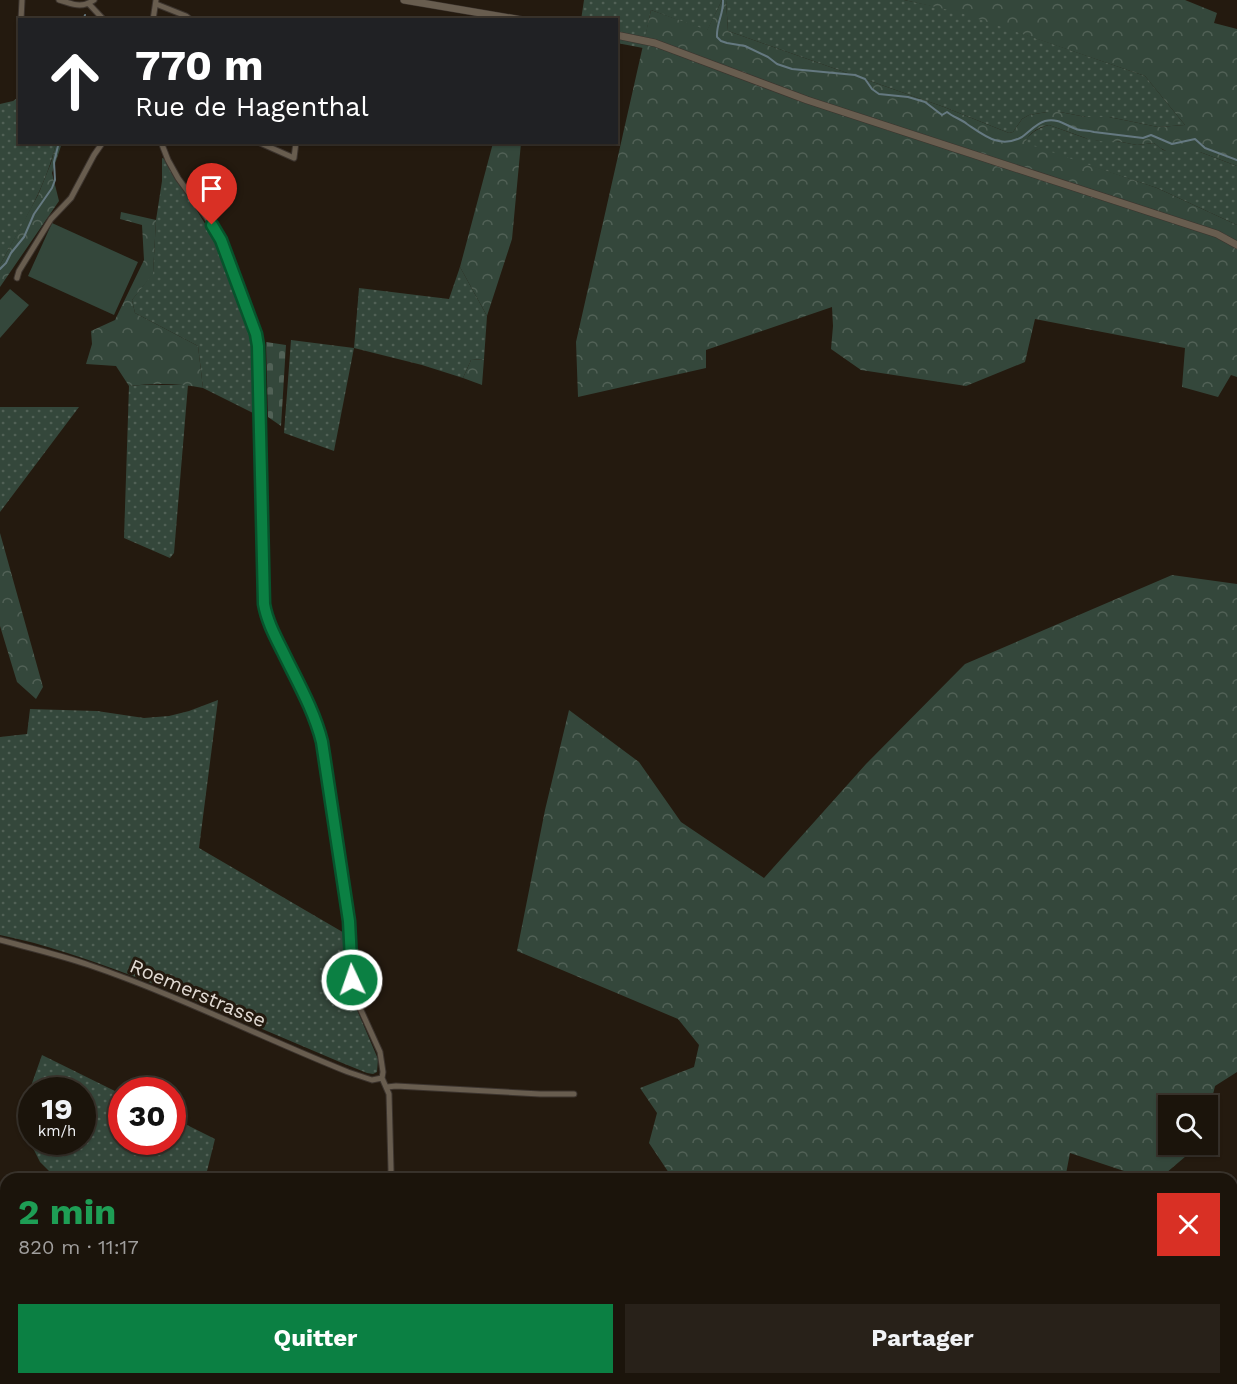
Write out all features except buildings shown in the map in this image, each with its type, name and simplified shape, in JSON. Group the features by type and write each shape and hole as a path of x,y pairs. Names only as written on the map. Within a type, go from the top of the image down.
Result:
{"street":[{"path":"21,18 22,0"},
{"path":"59,0 77,5 91,2 103,18"},
{"path":"405,0 510,18"},
{"path":"153,18 156,2 188,18"},
{"path":"618,35 656,43 807,99 1217,234 1237,245"},
{"path":"17,278 46,226 71,198 102,144"},
{"path":"162,144 174,172 217,232 255,328 258,346 265,612 273,633 314,714 322,742 348,915 352,980 357,998 380,1052 382,1078 390,1100 391,1173"},
{"path":"262,144 294,158 296,144"},
{"name":"Roemerstrasse","path":"0,940 98,968 164,993 348,1072 372,1080 382,1078"},
{"path":"387,1087 574,1094"}],"green space":[{"path":"584,0 722,0 707,31 651,10 643,48 618,43 618,18 581,18"},
{"path":"722,0 726,0 728,31 944,107 1009,133 1013,132 1022,119 1029,115 1047,112 1086,117 1109,117 1158,127 1185,125 1145,76 958,12 904,0 1185,0 1217,13 1214,23 1237,29 1237,166 1200,152 1168,152 1154,143 1137,145 1091,140 1049,125 1034,131 1025,143 1157,188 1237,225 1237,377 1231,375 1218,397 1182,387 1185,348 1035,319 1025,362 966,386 861,370 831,349 832,307 706,350 706,368 578,397 576,342 651,10 707,30"},
{"path":"726,0 904,0 958,11 1145,76 1185,125 1158,127 1109,117 1086,117 1047,112 1029,115 1022,119 1013,132 1009,133 944,107 728,31"},
{"path":"18,98 18,144 56,144 40,190 0,265 0,104"},
{"path":"1049,125 1100,141 1137,145 1154,143 1163,150 1200,152 1237,166 1237,225 1157,188 1024,144 1034,132"},
{"path":"56,144 62,144 52,173 59,201 0,287 0,265 38,195"},
{"path":"493,144 521,144 512,239 487,316 460,267"},
{"path":"162,158 165,159 217,243 256,339 257,415 203,388 198,346 135,313 132,300 153,273"},
{"path":"121,212 156,220 153,274 132,300 135,313 198,346 203,388 166,384 129,386 116,366 86,364 92,344 91,331 115,320 144,260 142,225 120,219"},
{"path":"52,223 138,262 114,315 28,276"},
{"path":"460,267 487,316 484,359 471,360 463,378 354,348 359,288 449,299"},
{"path":"10,289 29,305 0,338 0,300"},
{"path":"291,340 354,348 334,451 284,433"},
{"path":"266,342 286,345 281,426 268,417"},
{"path":"484,359 482,385 463,378 471,360"},
{"path":"188,385 174,553 170,558 124,538 129,386"},
{"path":"0,407 79,407 0,512"},
{"path":"0,533 43,687 36,699 17,682 0,626"},
{"path":"1172,575 1237,584 1237,1072 1215,1086 1213,1095 1158,1095 1158,1155 1187,1155 1166,1173 1130,1173 1070,1153 1066,1173 669,1173 649,1143 657,1113 640,1088 694,1067 699,1045 678,1019 517,951 545,810 569,710 639,762 681,822 764,878 866,764 965,664"},
{"path":"218,700 199,848 346,934 349,985 378,1059 377,1072 373,1074 130,975 50,947 0,935 0,737 27,734 30,709 97,711 144,718 169,716"},
{"path":"42,1055 87,1077 34,1077"},
{"path":"96,1082 108,1088 108,1155 186,1155 186,1124 215,1139 206,1173 51,1173 36,1155 96,1155"}],"waterway":[{"path":"723,0 717,32 717,37 721,41 745,46 777,64 792,69 855,75 865,79 879,94 908,97 925,102 942,115 947,112 993,140 1007,142 1014,140 1022,137 1042,122 1054,120 1080,130 1143,138 1151,135 1172,144 1195,139 1205,148 1237,160"},
{"path":"0,269 24,237 34,214 52,188 55,180 54,162 58,144"}],"route":[{"path":"212,225 221,240 255,328 258,346 265,612 318,724 349,921 352,980"}]}
